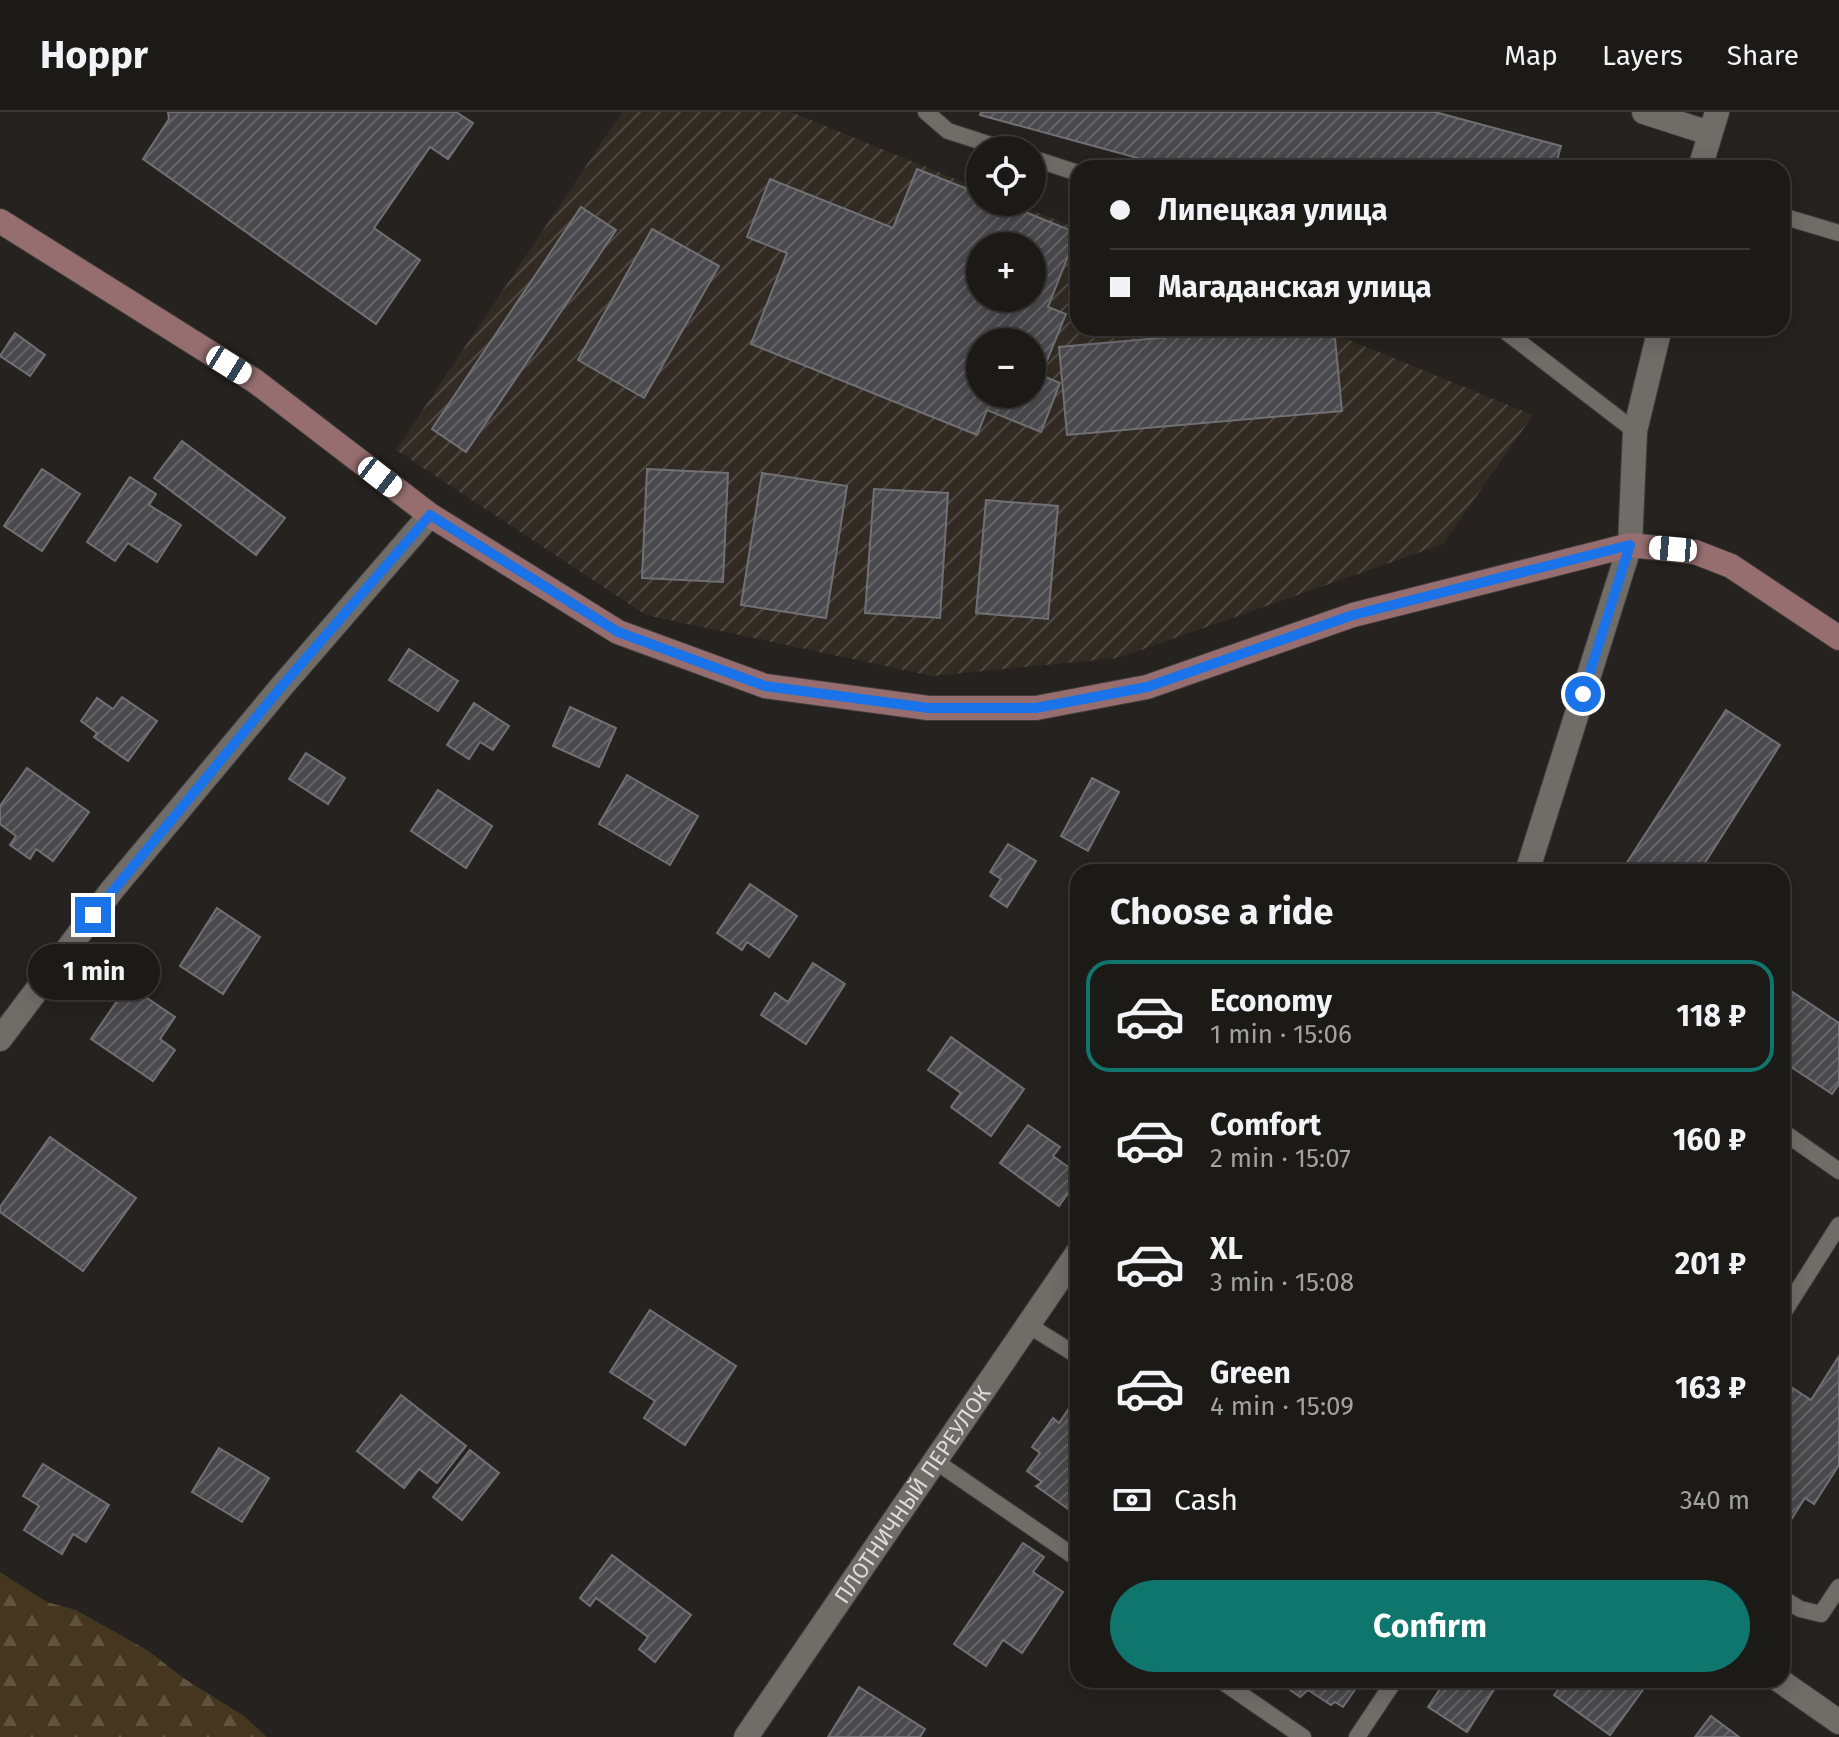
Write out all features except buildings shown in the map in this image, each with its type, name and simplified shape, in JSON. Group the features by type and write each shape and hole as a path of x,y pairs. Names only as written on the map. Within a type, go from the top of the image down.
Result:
{"street":[{"path":"1644,112 1713,123 1702,160"},
{"path":"0,221 255,381 430,515 618,632 765,686 928,708 1036,708 1147,687 1353,615 1630,545 1695,552 1731,566 1839,638"},
{"path":"1530,864 1630,545 1635,431 1658,336"},
{"path":"0,1039 112,890 430,515"},
{"name":"ПЛОТНИЧНЫЙ ПЕРЕУЛОК","path":"746,1737 1070,1264"},
{"path":"1790,1688 1839,1722"}],"lane":[{"path":"926,112 948,131 966,137"},
{"path":"1046,163 1070,170"},
{"path":"1790,218 1839,233"},
{"path":"1511,336 1635,431"},
{"path":"1790,1137 1839,1171"},
{"path":"1790,1302 1839,1225"},
{"path":"1028,1325 1070,1351"},
{"path":"935,1461 1070,1554"},
{"path":"1790,1603 1821,1614 1839,1587"},
{"path":"1232,1688 1303,1737"},
{"path":"1357,1737 1390,1688"}],"shaded area":[{"path":"622,112 791,112 966,183 966,216 1046,216 1070,226 1070,336 1340,336 1533,415 1443,544 1118,658 932,676 646,615 396,450"}],"green space":[{"path":"0,1572 47,1602 76,1610 147,1650 185,1679 244,1716 267,1737 0,1737"}],"route":[{"path":"93,915 282,686 430,515 618,632 765,686 928,708 1036,708 1147,687 1353,615 1630,545 1583,694"}]}
